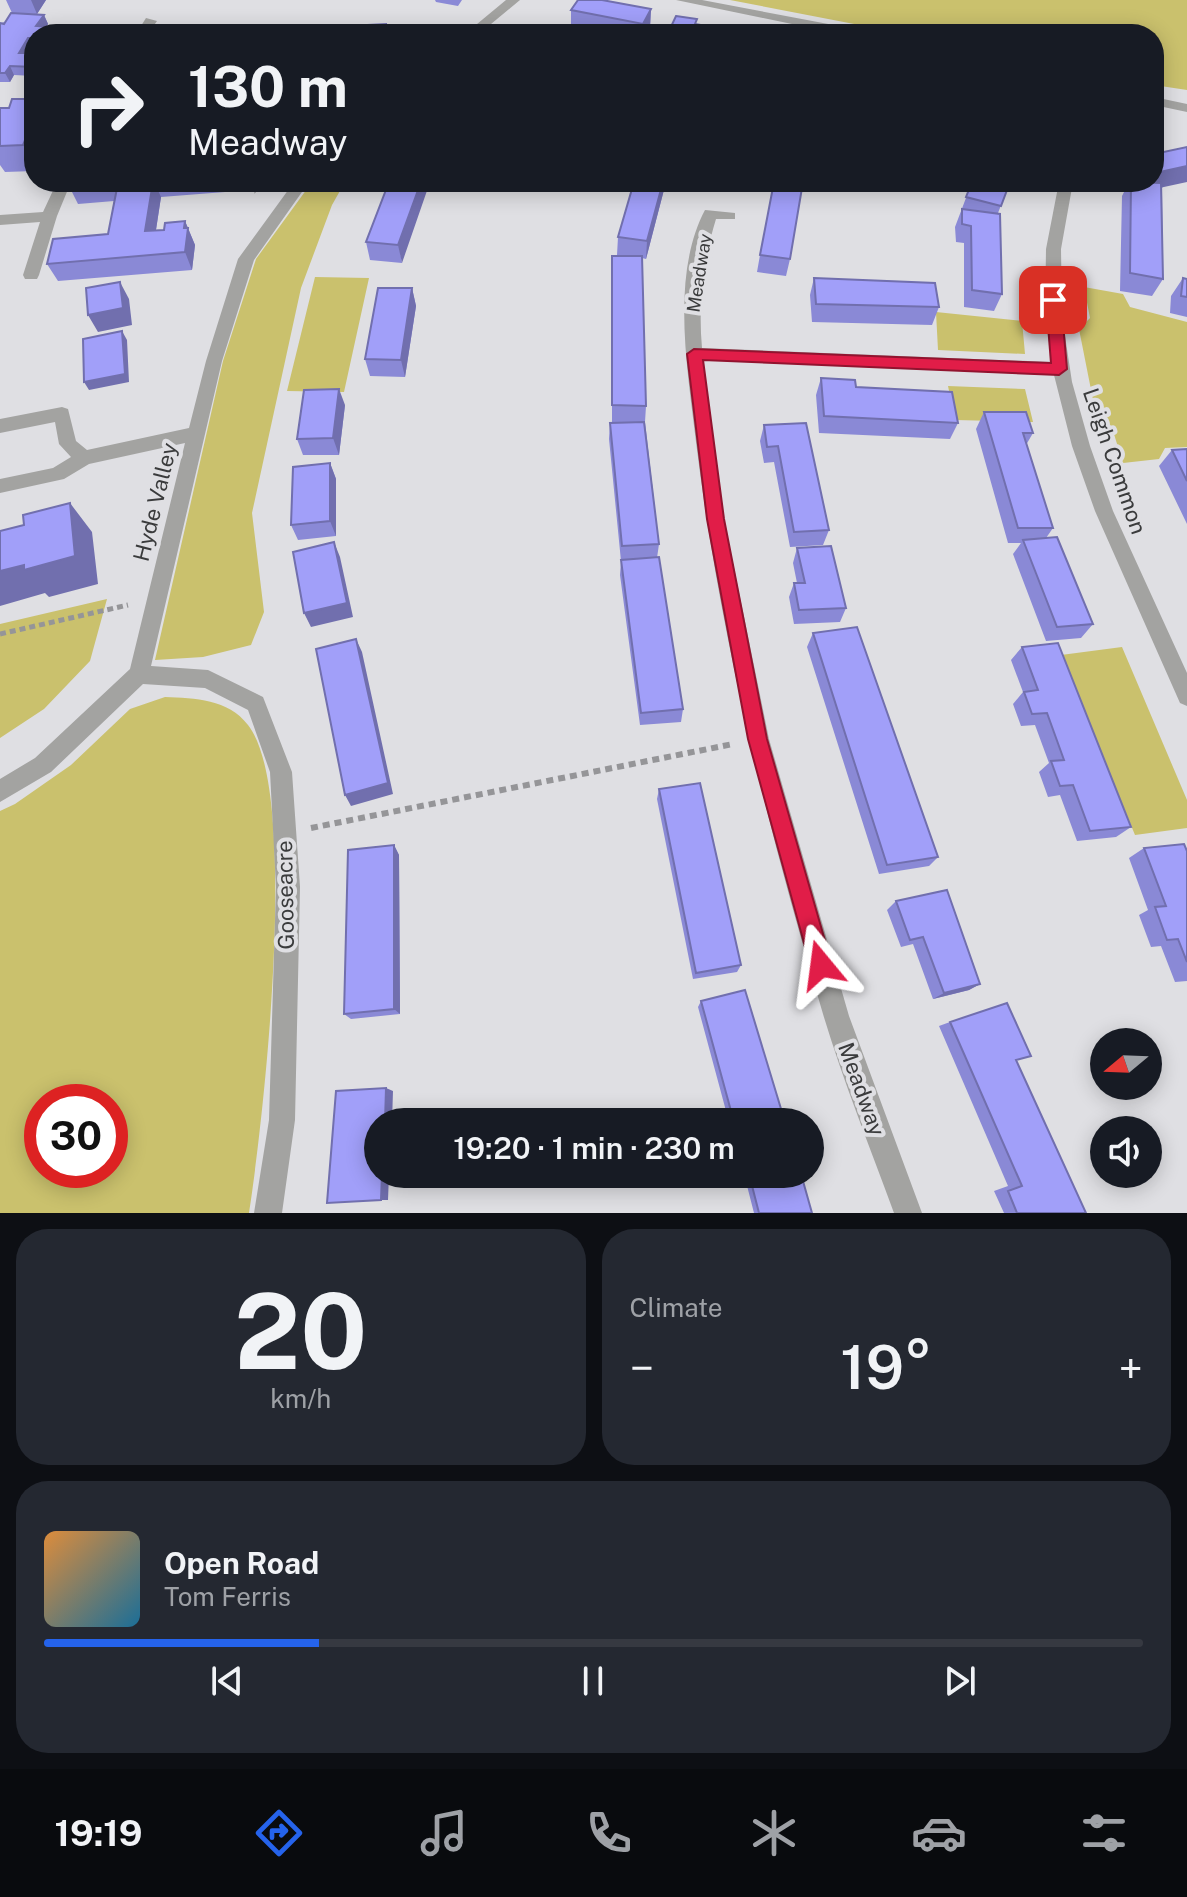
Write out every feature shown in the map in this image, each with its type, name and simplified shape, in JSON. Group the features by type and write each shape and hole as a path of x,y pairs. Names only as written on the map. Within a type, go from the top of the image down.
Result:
{"street":[{"path":"484,24 514,0"},
{"path":"682,0 808,24"},
{"path":"1164,103 1187,108"},
{"path":"31,275 60,192"},
{"name":"Hyde Valley","path":"139,674 214,361 246,259 293,192"},
{"name":"Leigh Common","path":"1064,192 1054,238 1053,300 1059,369 1100,504 1187,696"},
{"name":"Meadway","path":"730,216 710,213 699,249 691,318 715,519 758,739 836,1016 908,1213"},
{"path":"0,220 49,216"},
{"path":"694,354 1059,369"},
{"path":"0,426 62,414 68,444 84,458"},
{"path":"0,486 58,474 84,458 166,442 197,432"},
{"path":"0,791 43,765 139,674"},
{"name":"Gooseacre","path":"139,674 208,679 256,704 281,772 288,887 282,1120 268,1213"}],"path":[{"path":"0,634 155,598"},
{"path":"285,833 758,739"}],"shaded area":[{"path":"730,0 1187,0 1187,90 1164,87 1164,24 854,24"},
{"path":"305,192 339,192 301,288 252,513 264,612 251,645 203,657 155,660 223,361 256,259"},
{"path":"315,277 369,278 344,392 287,391"},
{"path":"1084,287 1123,294 1130,307 1187,322 1187,447 1165,448 1159,459 1123,463 1113,431 1096,415 1079,329 1090,318"},
{"path":"936,312 1022,321 1025,354 938,350"},
{"path":"948,386 1025,389 1033,422 955,420"},
{"path":"107,599 90,661 44,709 0,738 0,624"},
{"path":"1122,647 1187,800 1187,828 1135,835 1061,655"},
{"path":"165,697 199,699 231,710 248,725 264,762 272,817 274,960 262,1108 249,1213 0,1213 0,811 71,765 130,709"}],"building":[{"path":"578,0 602,0 651,9 643,24 571,10"},
{"path":"11,13 44,15 37,24 24,24 24,45 19,53 24,53 24,67 10,66 5,73 0,73 0,23 4,24"},
{"path":"676,16 697,19 695,24 672,24"},
{"path":"12,99 24,99 23,145 0,146 0,108 9,108"},
{"path":"1187,147 1187,166 1164,171 1164,152"},
{"path":"116,192 151,192 145,231 164,230 165,223 185,221 184,228 188,228 185,252 47,264 53,239 108,234"},
{"path":"385,192 417,192 398,245 366,242"},
{"path":"631,192 660,192 647,241 618,237"},
{"path":"772,192 801,192 790,259 760,255"},
{"path":"968,192 1006,192 1001,206 966,197"},
{"path":"1131,192 1161,192 1163,279 1130,273"},
{"path":"962,209 1000,214 1002,294 972,290 971,226 962,224"},
{"path":"612,256 642,256 646,406 612,405"},
{"path":"814,278 935,283 939,307 816,304"},
{"path":"1183,278 1187,279 1187,297 1181,296"},
{"path":"120,282 123,308 88,315 86,288"},
{"path":"378,288 412,288 401,360 365,359"},
{"path":"122,331 125,374 84,382 83,339"},
{"path":"821,378 855,380 856,387 952,392 958,423 824,416"},
{"path":"339,389 333,438 297,439 304,390"},
{"path":"984,412 1026,412 1033,433 1023,433 1053,528 1018,528"},
{"path":"644,422 659,544 622,546 610,423"},
{"path":"806,423 829,530 794,532 778,446 767,447 764,425"},
{"path":"1187,449 1187,481 1172,450"},
{"path":"330,463 330,521 291,525 293,467"},
{"path":"70,503 75,556 24,570 24,565 0,571 0,531 24,525 23,515"},
{"path":"1057,537 1093,624 1057,627 1023,540"},
{"path":"334,542 347,603 304,613 293,552"},
{"path":"831,546 846,608 799,610 794,583 805,583 797,548"},
{"path":"659,557 683,709 641,713 621,560"},
{"path":"857,627 938,857 887,865 813,633"},
{"path":"356,639 388,783 345,795 316,649"},
{"path":"1058,643 1131,827 1090,831 1073,785 1060,786 1051,761 1064,760 1047,713 1032,714 1024,692 1038,690 1022,647"},
{"path":"700,783 741,965 696,973 659,789"},
{"path":"1184,844 1187,851 1187,962 1178,939 1167,940 1155,907 1166,906 1144,848"},
{"path":"394,845 394,1009 344,1014 348,850"},
{"path":"947,890 980,984 944,993 923,937 910,940 896,901"},
{"path":"745,990 781,1108 730,1108 701,1001"},
{"path":"1007,1003 1031,1056 1016,1060 1086,1213 1017,1213 1008,1191 1022,1186 950,1022"},
{"path":"386,1088 385,1108 364,1108 364,1188 381,1188 381,1200 327,1203 336,1091"},
{"path":"753,1188 805,1188 812,1213 759,1213"}],"route":[{"path":"821,965 758,739 715,519 694,354 1059,369 1053,300"}]}
